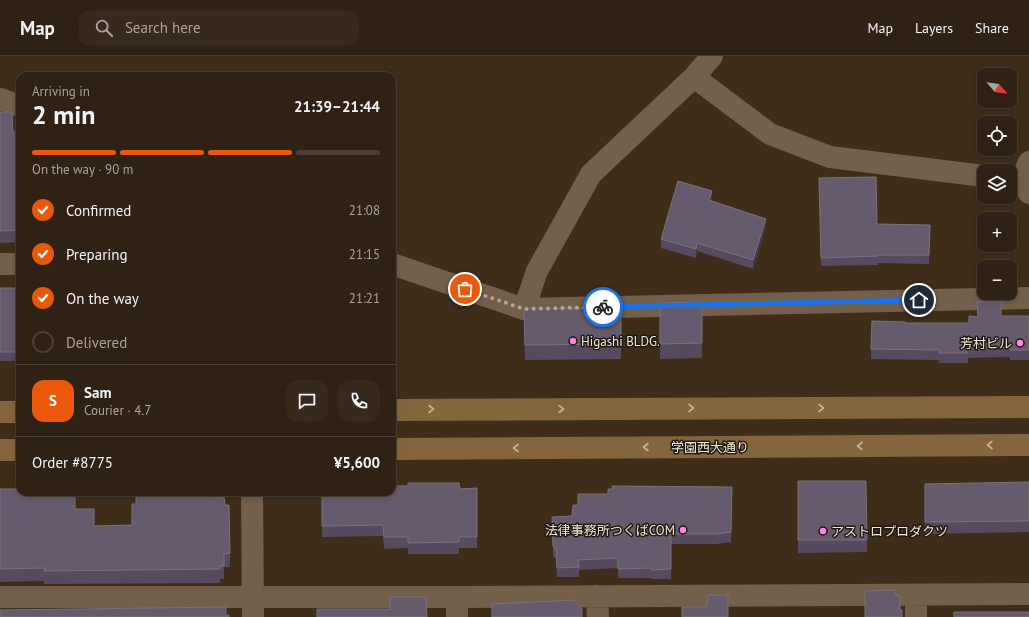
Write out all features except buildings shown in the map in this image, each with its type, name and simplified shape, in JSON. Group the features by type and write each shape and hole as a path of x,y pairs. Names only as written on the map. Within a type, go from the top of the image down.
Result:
{"main road":[{"path":"396,410 1029,407"},
{"path":"0,412 16,412"},
{"name":"学園西大通り","path":"396,448 1029,445"},
{"path":"0,450 16,450"}],"street":[{"path":"524,309 537,271 591,174 694,77 712,56"},
{"path":"694,77 770,134 830,157 977,175"},
{"path":"0,99 16,105"},
{"path":"0,264 16,264"},
{"path":"396,265 524,309 1029,298"},
{"path":"252,496 253,607"},
{"path":"0,597 253,607 457,607 597,606 916,595 1029,594"},
{"path":"916,595 916,617"}],"way so far":[{"path":"465,289 524,309 603,307"}],"place":[{"name":"Higashi BLDG.","path":"573,341"},
{"name":"芳村ビル","path":"1020,343"},
{"name":"法律事務所つくばCOM","path":"683,530"},
{"name":"アストロプロダクツ","path":"823,531"}],"route":[{"path":"603,307 919,300"}]}
